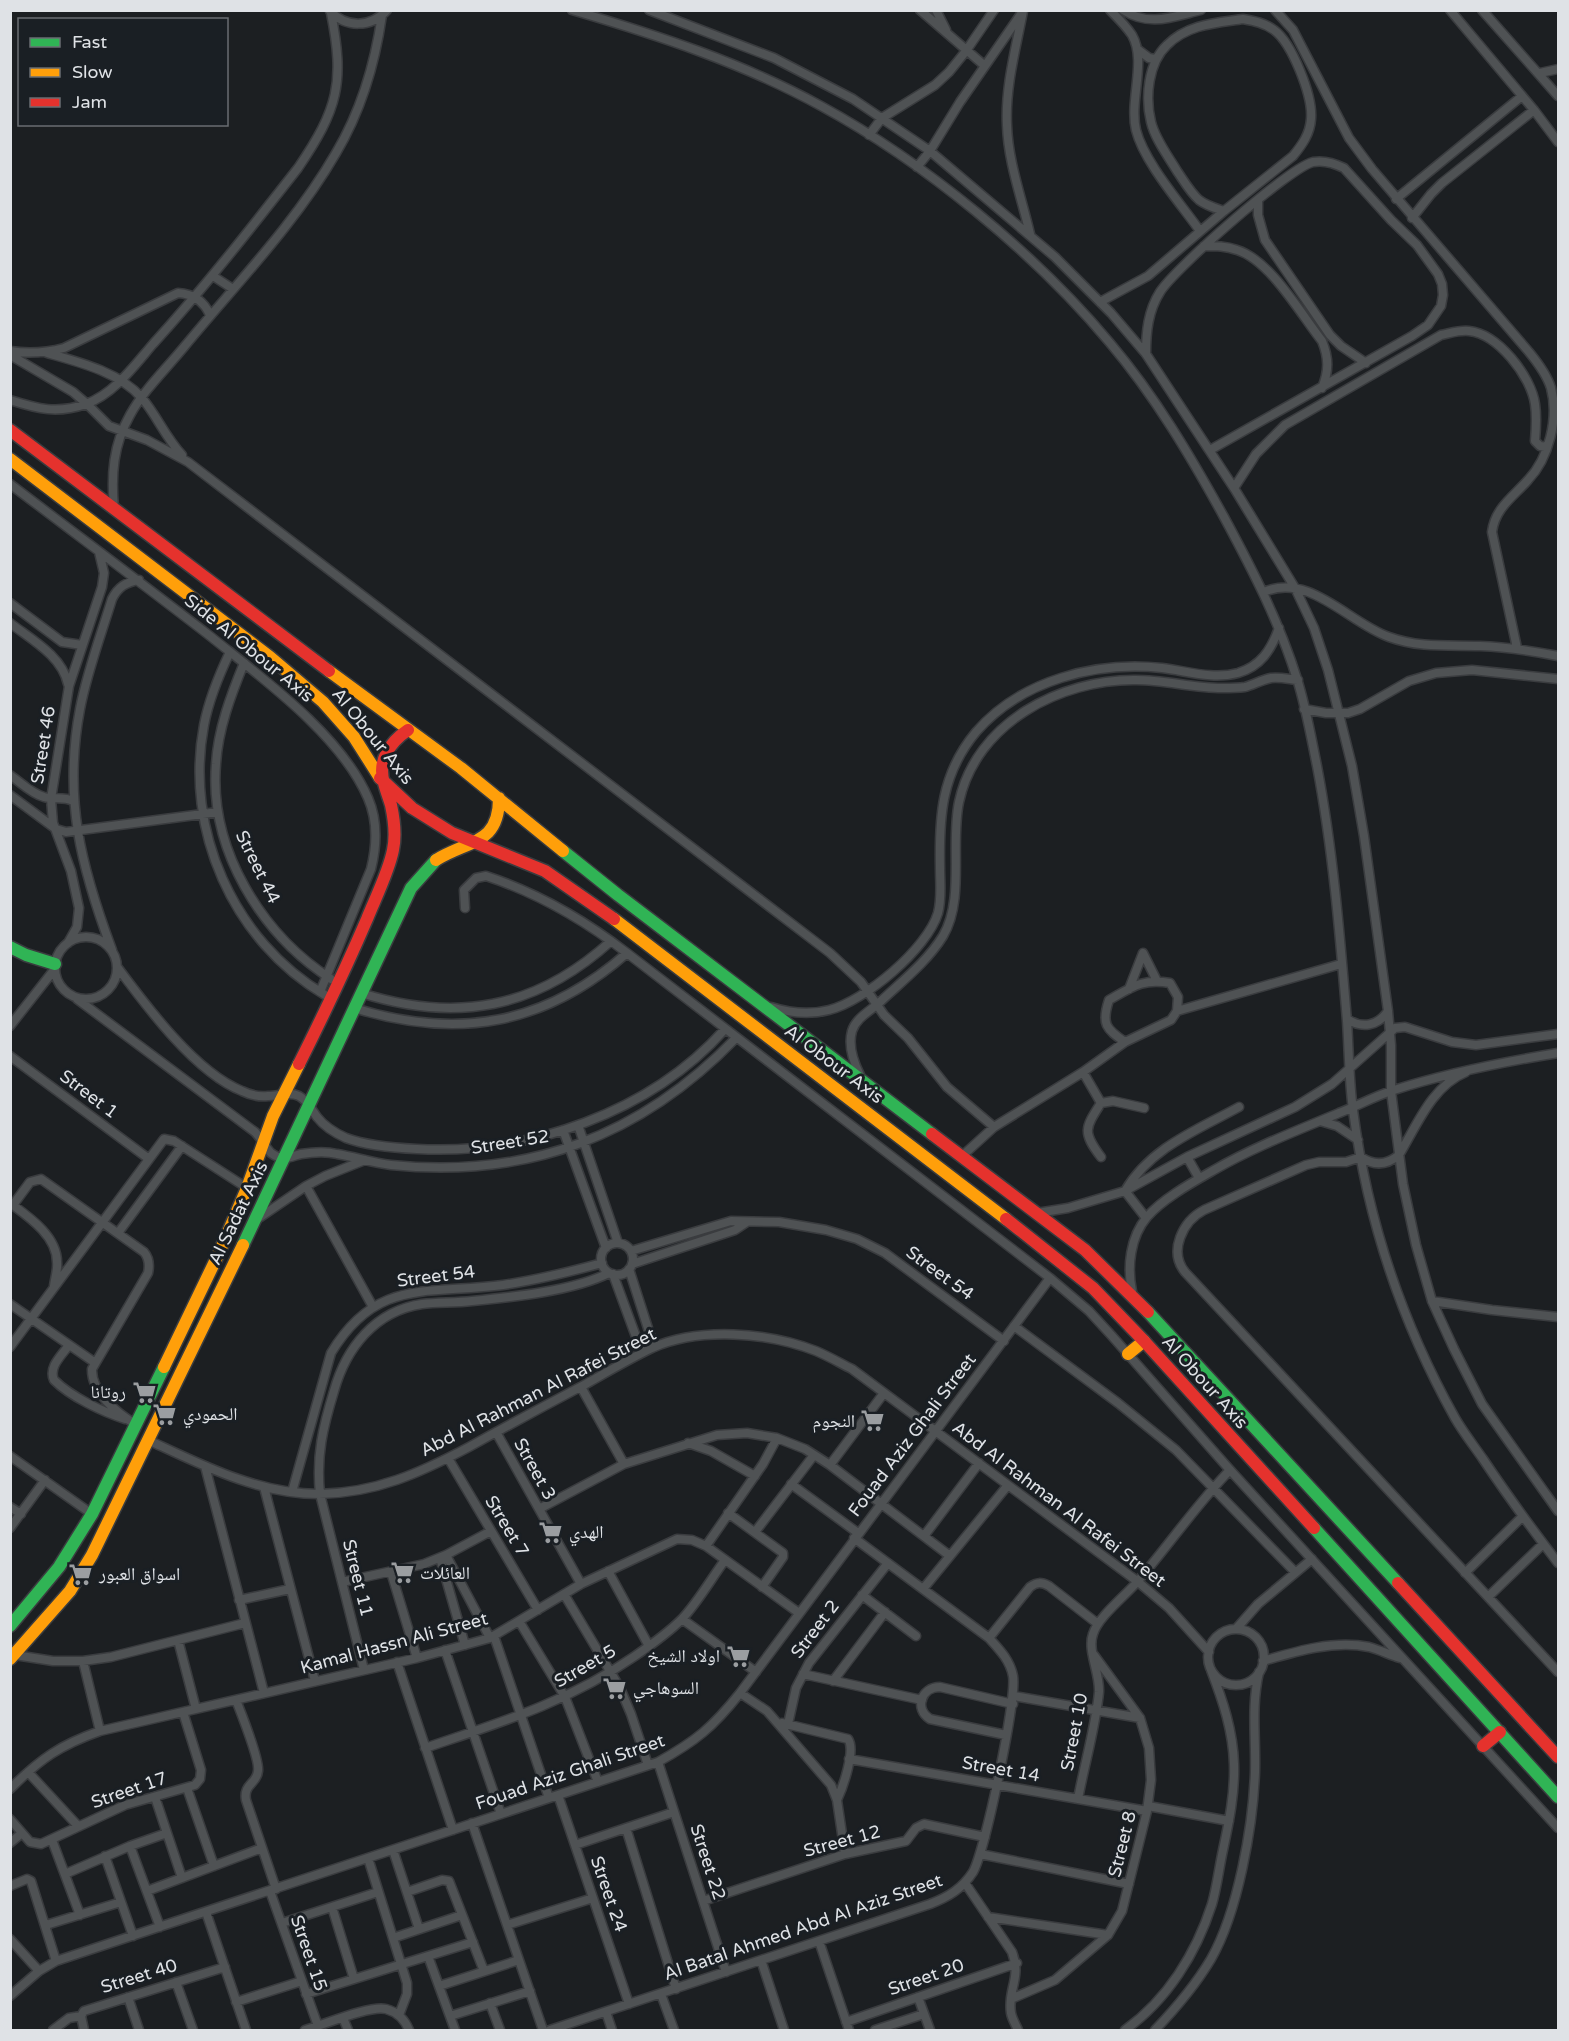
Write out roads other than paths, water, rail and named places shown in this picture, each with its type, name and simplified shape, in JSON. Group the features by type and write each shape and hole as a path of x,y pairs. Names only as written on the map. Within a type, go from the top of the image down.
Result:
{"main road":[{"name":"Al Obour Axis","path":"10,430 294,646 453,762 618,894 764,1004 864,1084 1085,1250 1133,1295 1558,1757"},
{"name":"Al Obour Axis","path":"10,459 270,657 315,694 339,718 383,782 394,793 432,821 473,843 535,866 605,912 1093,1288 1144,1341 1558,1797"},
{"name":"Al Sadat Axis","path":"10,1626 26,1610 59,1567 92,1514 131,1422 219,1253 247,1188 273,1116 339,984 393,851 394,825 391,804 381,769 384,757 397,737 408,730"},
{"name":"Al Sadat Axis","path":"13,1657 43,1624 78,1579 92,1555 285,1158 411,888 423,872 438,859 455,849 484,838 492,831 498,820 499,798"},
{"path":"10,947 55,967"},
{"path":"1128,1354 1144,1341"},
{"path":"59,1567 58,1575 63,1582 71,1583 78,1579"},
{"path":"26,1610 33,1607 40,1610 44,1616 43,1624"},
{"path":"1483,1746 1500,1732"}],"street":[{"path":"572,10 619,24 740,67 811,101 869,135 916,167 963,202 1023,253 1067,296 1109,342 1135,375 1188,454 1264,592 1298,680 1328,831 1347,1019 1352,1108 1369,1197 1387,1263 1411,1327 1456,1420 1558,1563"},
{"path":"920,10 985,66"},
{"path":"936,10 947,33"},
{"path":"869,135 882,118 935,85 949,72 994,10"},
{"path":"916,167 930,151 1023,10"},
{"path":"1023,10 1010,77 1007,126 1031,235"},
{"path":"1110,10 1132,35 1137,49 1134,104 1136,129 1140,143 1148,158 1200,231"},
{"path":"1123,10 1140,19 1150,20 1200,10"},
{"path":"1275,10 1293,30 1349,138 1396,200 1542,368 1551,387 1554,406 1547,447 1530,479 1501,508 1494,520 1492,532 1517,648"},
{"path":"1450,10 1558,142"},
{"path":"1482,10 1558,96"},
{"path":"652,11 786,64 853,99 930,151 1031,235 1100,302 1146,354 1210,450 1295,588 1321,649 1347,742 1364,836 1388,1011 1391,1091 1399,1155 1416,1245 1432,1301 1482,1404 1558,1511"},
{"path":"330,12 343,21 357,24 371,22 384,13"},
{"path":"10,400 48,411 87,404 120,382 195,298 298,168 331,112 337,89 338,67 336,40 330,12"},
{"path":"114,509 111,481 115,455 129,416 292,217 336,154 365,88 375,58 384,13"},
{"path":"1100,302 1148,276 1293,156 1302,145 1311,119 1311,105 1286,42 1274,30 1260,22 1243,19 1203,24 1184,32 1165,46 1155,60 1149,87 1151,124 1163,149 1197,199 1210,207 1224,211"},
{"path":"1137,49 1155,60"},
{"path":"1539,73 1558,69"},
{"path":"1396,200 1522,96"},
{"path":"1412,218 1442,183 1534,110"},
{"path":"1146,354 1146,333 1151,312 1172,276 1204,246 1303,166 1323,161 1344,168 1417,245 1438,274 1443,295 1441,306 1428,325 1366,363 1210,450"},
{"path":"1258,201 1260,228 1272,252 1330,335 1341,346 1366,363"},
{"path":"1204,246 1222,246 1238,250 1254,257 1267,268 1322,341 1328,364 1322,388"},
{"path":"213,276 233,289"},
{"path":"10,353 46,353 64,348 172,295 184,293 195,298 203,304 210,315"},
{"path":"1234,488 1256,454 1285,425 1441,335 1455,331 1470,331 1484,336 1497,344 1515,363 1529,385 1535,402 1534,441 1540,446 1547,447"},
{"path":"10,353 58,382 87,404 102,422 155,444 188,462 831,953 861,982 884,1015 908,1038 947,1087 994,1127"},
{"path":"46,353 96,369 120,382 142,398 168,439 188,462"},
{"name":"Side Al Obour Axis","path":"10,484 139,580 297,707 331,743 359,782 374,815 376,842 371,869 320,992"},
{"name":"Street 46","path":"68,943 77,927 79,908 71,871 51,817 51,799 69,686 103,580 103,566 99,552"},
{"name":"Street 46","path":"112,950 85,867 76,830 73,777 76,730 86,683 115,593 125,583 139,580"},
{"path":"1264,592 1280,586 1295,588 1319,597 1379,633 1408,643 1425,646 1517,648 1558,656"},
{"path":"10,603 62,642 82,645"},
{"path":"10,623 55,659 64,672 69,686"},
{"path":"764,1004 789,1011 815,1013 849,1003 908,958 931,931 941,898 940,814 947,784 967,744 993,716 1025,694 1059,679 1099,668 1154,668 1211,675 1239,673 1257,665 1263,659 1279,628"},
{"name":"Street 44","path":"230,652 213,691 204,724 199,776 208,840 221,877 252,930 272,954 295,975 332,999"},
{"name":"Street 44","path":"244,663 231,695 219,741 216,764 218,812 229,851 260,910 288,945 339,984"},
{"path":"1304,709 1340,714 1360,709 1409,681 1436,672 1472,670 1558,680"},
{"path":"864,1084 853,1057 851,1033 857,1022 918,966 939,943 945,932 954,902 957,819 964,785 975,762 990,740 1032,707 1067,691 1104,682 1156,681 1219,688 1246,686 1271,678 1298,680"},
{"path":"10,775 39,796 73,801"},
{"path":"10,795 56,830 66,832 218,812"},
{"path":"940,814 957,819"},
{"path":"465,908 464,890 476,878 486,876 542,898 578,918 611,940 736,1038 1008,1243 1050,1278 1089,1311 1401,1659 1558,1828"},
{"path":"10,1026 55,967 57,956 68,943 76,939 92,938 99,940 112,950 117,968 171,1033 221,1080 232,1087 254,1095 265,1097 286,1093"},
{"path":"361,993 402,1005 424,1008 447,1009 492,1004 536,991 556,981 594,956 611,940"},
{"path":"354,1008 424,1024 473,1024 497,1020 529,1011 567,996 589,983 627,953"},
{"path":"1130,989 1143,953 1157,981"},
{"path":"1177,1011 1341,964"},
{"path":"55,967 62,988 243,1123 264,1141 274,1155 285,1158"},
{"path":"77,999 92,999 105,993 114,982 117,968"},
{"path":"961,1157 994,1127 1083,1072 1125,1042 1171,1020 1177,1011 1178,997 1170,983 1142,982 1109,1000 1104,1015 1108,1031 1125,1042"},
{"path":"1347,1019 1357,1024 1369,1024 1380,1020 1388,1011"},
{"path":"1037,1213 1068,1208 1125,1191 1187,1157 1314,1097 1332,1084 1390,1030 1405,1027 1452,1042 1476,1045 1558,1034"},
{"name":"Street 52","path":"286,1093 299,1096 321,1121 338,1134 364,1142 410,1149 478,1148 524,1141 563,1130 621,1106 673,1076 693,1061 725,1029"},
{"name":"Street 52","path":"285,1158 317,1152 411,1166 459,1167 529,1159 584,1142 615,1129 668,1098 692,1080 736,1038"},
{"path":"1133,1295 1129,1267 1131,1253 1146,1218 1200,1178 1237,1157 1391,1091 1508,1062 1558,1053"},
{"name":"Street 1","path":"10,1056 149,1159"},
{"path":"1083,1072 1101,1103"},
{"path":"1466,1072 1451,1079 1436,1094 1399,1155 1384,1163 1372,1162 1361,1157 1347,1162 1319,1162 1306,1165 1199,1212 1182,1230 1178,1251 1179,1262 1185,1272 1558,1672"},
{"path":"1101,1157 1089,1141 1088,1124 1101,1103 1113,1101 1144,1108"},
{"path":"1125,1191 1134,1175 1165,1148 1239,1107"},
{"path":"1320,1121 1344,1130 1358,1140"},
{"path":"578,1125 618,1243"},
{"path":"563,1130 606,1248"},
{"path":"10,1347 162,1142 168,1138 247,1188"},
{"path":"118,1233 182,1146"},
{"path":"1187,1157 1200,1178"},
{"path":"253,1222 306,1186 365,1160"},
{"path":"54,1286 58,1260 54,1247 38,1225 12,1204 30,1182 41,1179 144,1252 149,1262 150,1267 92,1369 94,1383 113,1407 131,1422"},
{"path":"306,1186 373,1307"},
{"path":"1125,1191 1146,1218"},
{"name":"Street 54","path":"631,1251 724,1222 779,1222 811,1226 842,1234 871,1246 898,1262 1004,1341"},
{"name":"Street 54","path":"630,1267 735,1230 747,1222"},
{"path":"642,1353 611,1274 602,1263 601,1257 606,1248 618,1243 627,1246 631,1251 630,1267 654,1347"},
{"name":"Street 54","path":"292,1492 331,1353 342,1335 373,1307 404,1294 502,1285 552,1276 602,1263"},
{"path":"611,1274 623,1274 630,1267"},
{"name":"Street 54","path":"320,1494 319,1447 338,1377 345,1359 369,1329 393,1313 421,1304 503,1298 588,1282 611,1274"},
{"name":"Fouad Aziz Ghali Street","path":"10,1996 39,1971 56,1961 658,1762 690,1744 717,1721 740,1693 1050,1278"},
{"path":"1432,1301 1558,1317"},
{"path":"10,1304 94,1362"},
{"path":"1014,1326 1138,1418 1176,1450 1295,1572"},
{"name":"Abd Al Rahman Al Rafei Street","path":"148,1440 205,1466 264,1487 320,1494 366,1489 408,1478 654,1347 697,1336 738,1334 778,1339 825,1356 852,1369 1137,1581 1169,1608 1209,1652"},
{"path":"69,1345 53,1368 54,1380 97,1407 131,1422"},
{"path":"580,1387 624,1464"},
{"path":"830,1465 884,1393"},
{"name":"Street 3","path":"496,1432 581,1584"},
{"path":"539,1509 624,1464 688,1443 717,1435 737,1434 777,1438 805,1449 830,1465 950,1556"},
{"path":"706,1546 755,1476 777,1438"},
{"path":"688,1443 719,1455 755,1476"},
{"path":"755,1532 814,1455"},
{"path":"10,1456 92,1514"},
{"name":"Street 7","path":"448,1458 538,1610"},
{"path":"924,1536 979,1463"},
{"path":"205,1466 264,1693"},
{"path":"989,1638 1030,1587 1043,1582 1098,1624 1230,1470"},
{"path":"10,1528 45,1480"},
{"name":"Al Batal Ahmed Abd Al Aziz Street","path":"550,2031 930,1904 949,1896 965,1883 974,1869 984,1837 1013,1700 1013,1675 1004,1654 989,1638 888,1563 791,1484"},
{"path":"923,1589 1008,1485"},
{"path":"264,1487 315,1681"},
{"name":"Street 11","path":"320,1494 364,1670"},
{"path":"10,1507 21,1514"},
{"path":"728,1513 783,1553 783,1557 762,1587"},
{"path":"1465,1573 1523,1516"},
{"path":"342,1582 424,1564 443,1557 491,1531"},
{"name":"Kamal Hassn Ali Street","path":"10,1789 49,1754 100,1731 417,1658 492,1637 581,1584 677,1539 692,1540 706,1546 799,1613"},
{"path":"1488,1597 1544,1544"},
{"path":"443,1557 492,1637 549,1798"},
{"path":"443,1557 465,1645"},
{"path":"1236,1629 1258,1604 1312,1559"},
{"name":"Street 5","path":"425,1748 521,1716 565,1697 610,1673 649,1646 682,1619 725,1560"},
{"name":"Street 2","path":"783,1724 796,1688 816,1652 888,1563"},
{"path":"608,1571 649,1646"},
{"path":"391,1572 417,1658"},
{"path":"239,1600 290,1589"},
{"path":"564,1594 626,1701 648,1765"},
{"path":"862,1595 916,1636"},
{"path":"833,1681 885,1612"},
{"path":"682,1619 756,1672"},
{"path":"519,1621 565,1697 598,1782"},
{"path":"13,1657 83,1661 111,1657 245,1623"},
{"name":"Street 10","path":"1078,1799 1099,1692 1098,1673 1091,1644 1098,1624"},
{"path":"1125,2031 1139,2020 1171,1986 1196,1947 1212,1903 1234,1792 1234,1763 1232,1735 1209,1661 1209,1652 1218,1636 1236,1629 1251,1634 1257,1639 1264,1653 1253,1712 1255,1769 1250,1827 1232,1907 1212,1957 1182,2003 1155,2031"},
{"path":"178,1640 196,1709"},
{"path":"1263,1661 1292,1652 1342,1645 1369,1647 1401,1659"},
{"path":"446,1650 501,1814"},
{"name":"Street 8","path":"1011,2000 1055,1980 1108,1935 1122,1911 1148,1809 1151,1779 1149,1748 1140,1718 1094,1655"},
{"path":"83,1661 100,1731"},
{"path":"397,1662 453,1830"},
{"path":"1212,1670 1216,1677 1231,1684 1247,1683 1259,1672"},
{"path":"803,1674 922,1700"},
{"path":"1006,1735 930,1719 924,1715 920,1707 925,1692 932,1687 940,1687 1140,1718"},
{"path":"740,1693 783,1724 831,1785 837,1800 845,1854"},
{"name":"Street 15","path":"236,1700 258,1765 256,1778 245,1794 282,1923 318,2026"},
{"name":"Street 17","path":"52,1840 125,1805 195,1785 200,1779 201,1770 183,1712"},
{"path":"783,1724 848,1739 851,1743 846,1776 837,1800"},
{"name":"Street 14","path":"849,1759 995,1786 1229,1821"},
{"name":"Street 22","path":"658,1762 726,1972"},
{"path":"28,1772 78,1826"},
{"path":"187,1788 214,1866"},
{"name":"Street 24","path":"558,1795 629,2004"},
{"path":"155,1797 182,1878"},
{"path":"575,1845 674,1812"},
{"path":"10,1819 30,1842 41,1844 52,1840 80,1915"},
{"path":"472,1823 543,2031"},
{"name":"Street 12","path":"703,1901 845,1854 906,1841 916,1828 924,1824 984,1837"},
{"path":"626,1828 676,1989"},
{"path":"10,1843 22,1833"},
{"path":"65,1874 167,1833"},
{"path":"130,1846 160,1927"},
{"path":"147,1891 262,1848"},
{"path":"393,1850 419,1929"},
{"path":"980,1854 1129,1884"},
{"path":"105,1856 134,1936"},
{"path":"368,1858 407,1983 407,1994 399,2015"},
{"path":"10,1886 27,1879 31,1881 56,1961"},
{"path":"407,1892 445,1880 450,1885 484,1971"},
{"path":"965,1883 1012,1952 1017,1963 1011,2012 1018,2031"},
{"path":"282,1923 378,1892"},
{"path":"507,1925 593,1898"},
{"path":"46,1925 121,1902"},
{"path":"332,1907 354,1979"},
{"path":"206,1912 246,2031"},
{"path":"393,1938 462,1915"},
{"path":"988,1917 1108,1935"},
{"path":"10,1939 39,1971"},
{"path":"819,1941 847,2026"},
{"path":"306,1994 473,1942"},
{"path":"428,1956 455,2031"},
{"path":"439,1986 519,1960"},
{"path":"761,1960 784,2031"},
{"name":"Street 20","path":"847,2026 918,1997 1017,1963"},
{"name":"Street 40","path":"53,2031 69,2018 81,2016 84,2011 225,1967"},
{"path":"236,2002 302,1981"},
{"path":"176,1982 193,2031"},
{"path":"450,2016 530,1991"},
{"path":"661,1994 674,2031"},
{"path":"128,1997 139,2031"},
{"path":"918,1997 930,2031"},
{"path":"490,2003 500,2031"},
{"path":"305,2031 370,2009 385,2008 399,2015 409,2031"},
{"path":"606,2012 612,2031"},
{"name":"Street 20","path":"875,2031 924,2014"},
{"path":"81,2016 84,2031"},
{"path":"343,2018 348,2031"}],"place":[{"name":"روتانا","path":"144,1392"},
{"name":"الحمودي","path":"165,1414"},
{"name":"النجوم","path":"873,1421"},
{"name":"الهدي","path":"551,1532"},
{"name":"العائلات","path":"402,1573"},
{"name":"اسواق العبور","path":"81,1574"},
{"name":"اولاد الشيخ","path":"738,1656"},
{"name":"السوهاجي","path":"615,1688"}]}
